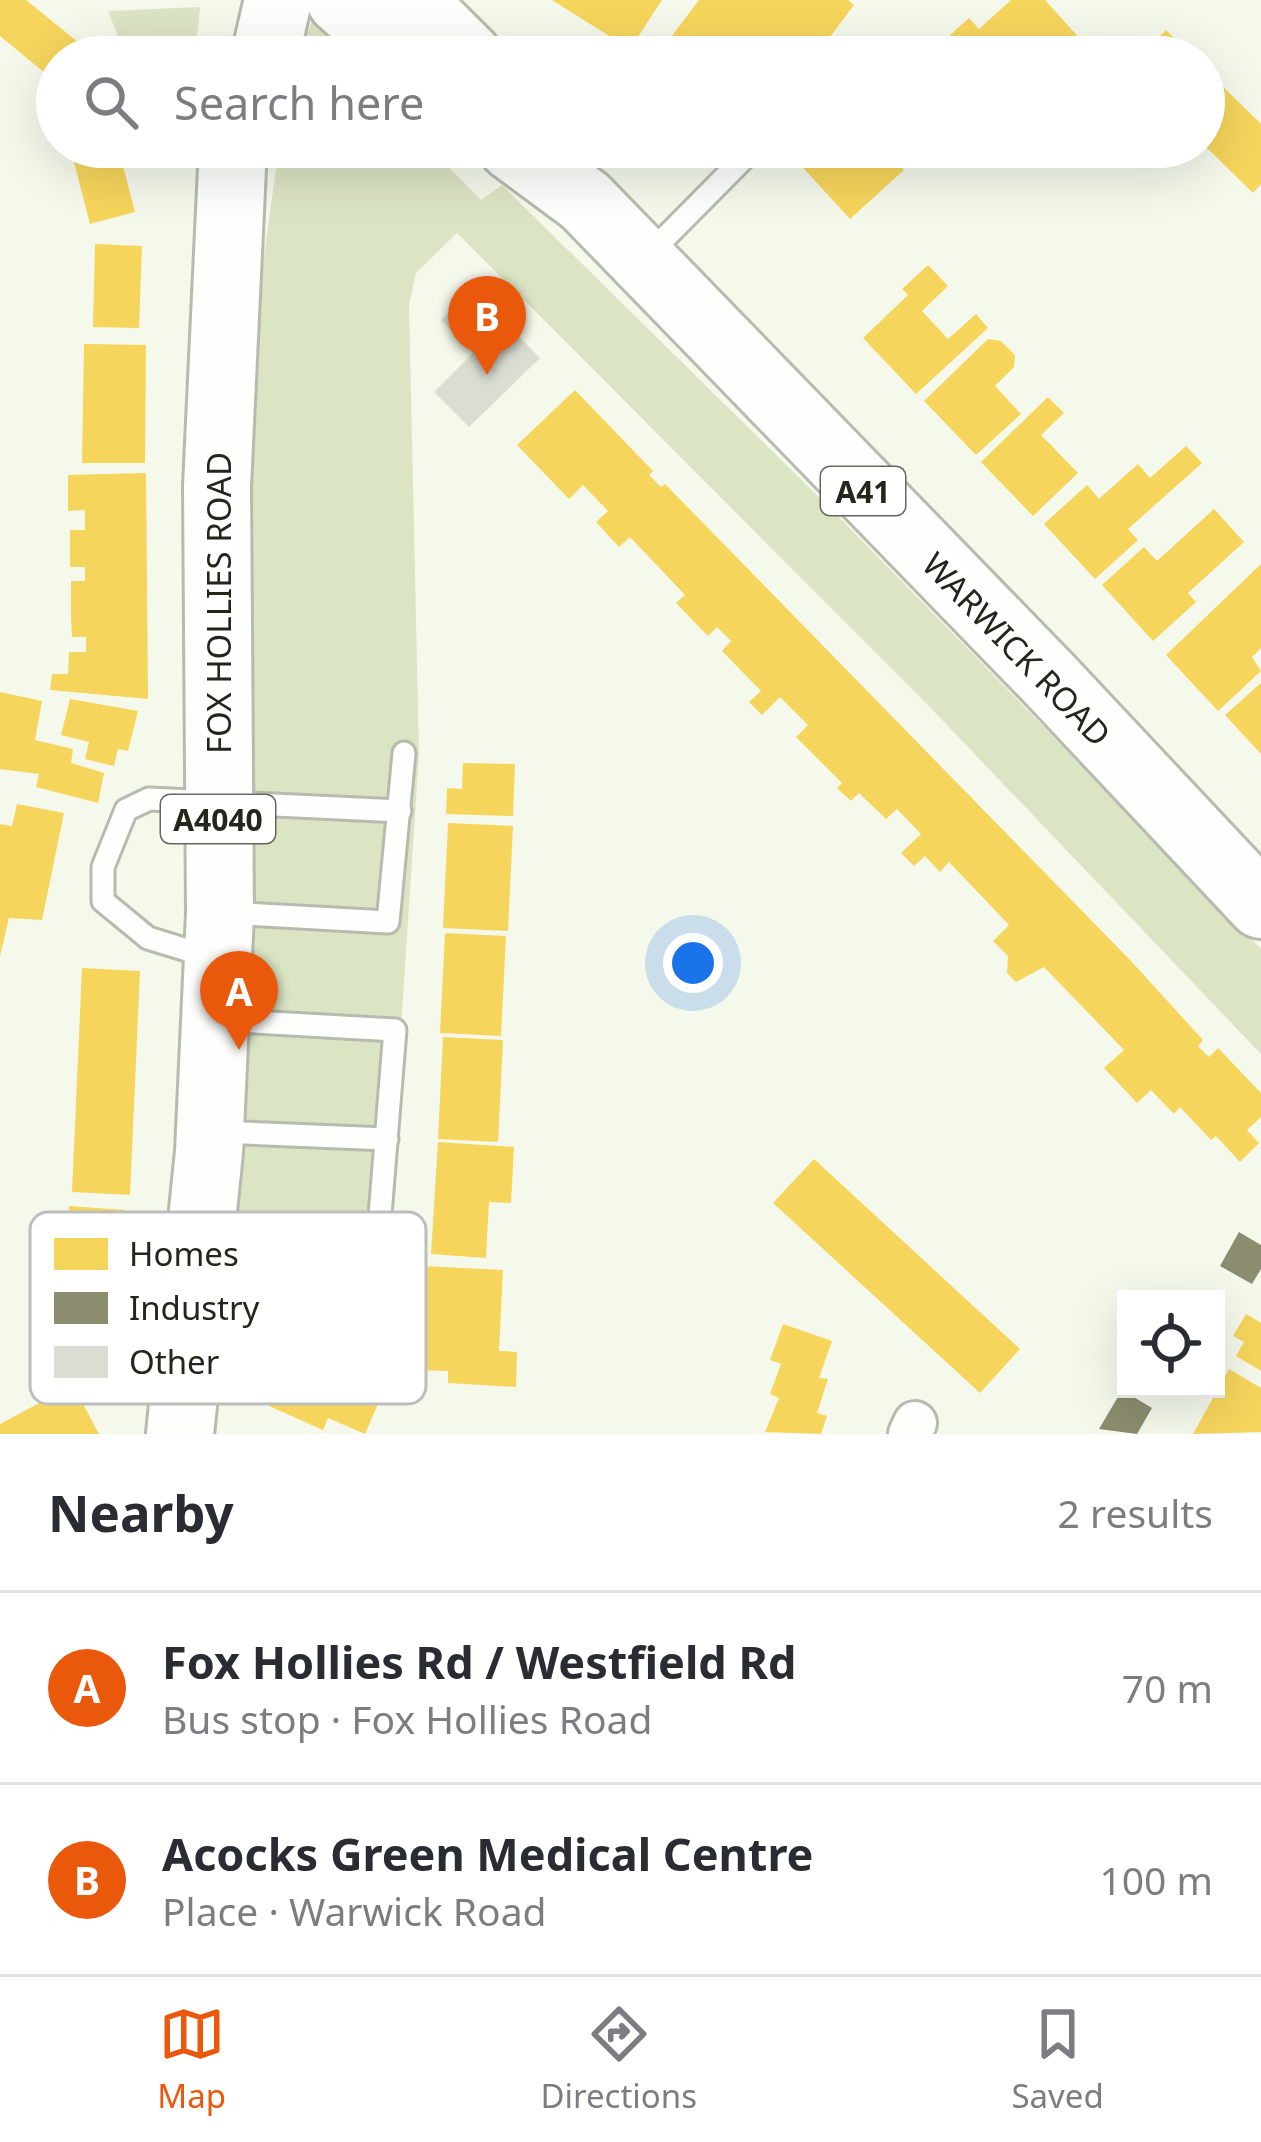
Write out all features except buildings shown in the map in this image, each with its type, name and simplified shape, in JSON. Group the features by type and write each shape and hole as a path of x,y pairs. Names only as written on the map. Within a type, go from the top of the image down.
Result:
{"main road":[{"path":"234,36 235,0"},
{"path":"270,36 278,0"},
{"path":"340,0 380,36"},
{"path":"412,0 448,36"},
{"name":"FOX HOLLIES ROAD","path":"203,1212 218,964 217,486 237,168"},
{"name":"WARWICK ROAD","path":"540,168 585,201 1051,680 1261,905"},
{"name":"A41","path":"559,168 585,201"},
{"name":"FOX HOLLIES ROAD","path":"180,1434 183,1404"}],"lane":[{"path":"642,262 734,168"},
{"path":"218,964 388,922 404,753"},
{"path":"381,1212 395,1030 148,938 104,901 104,867 126,810 149,799 400,811"},
{"path":"210,1132 387,1139"}],"green space":[{"path":"200,7 197,36 118,36 108,11"},
{"path":"324,18 342,36 306,36 311,23"},
{"path":"276,168 450,168 481,200 502,185 833,511 1261,949 1261,1054 925,702 457,233 416,273 409,305 419,754 389,1212 237,1212 249,1021 253,394 258,299"}],"place":[{"name":"Acocks Green Medical Centre","path":"487,375"},
{"name":"Fox Hollies Rd / Westfield Rd","path":"239,1050"}]}
